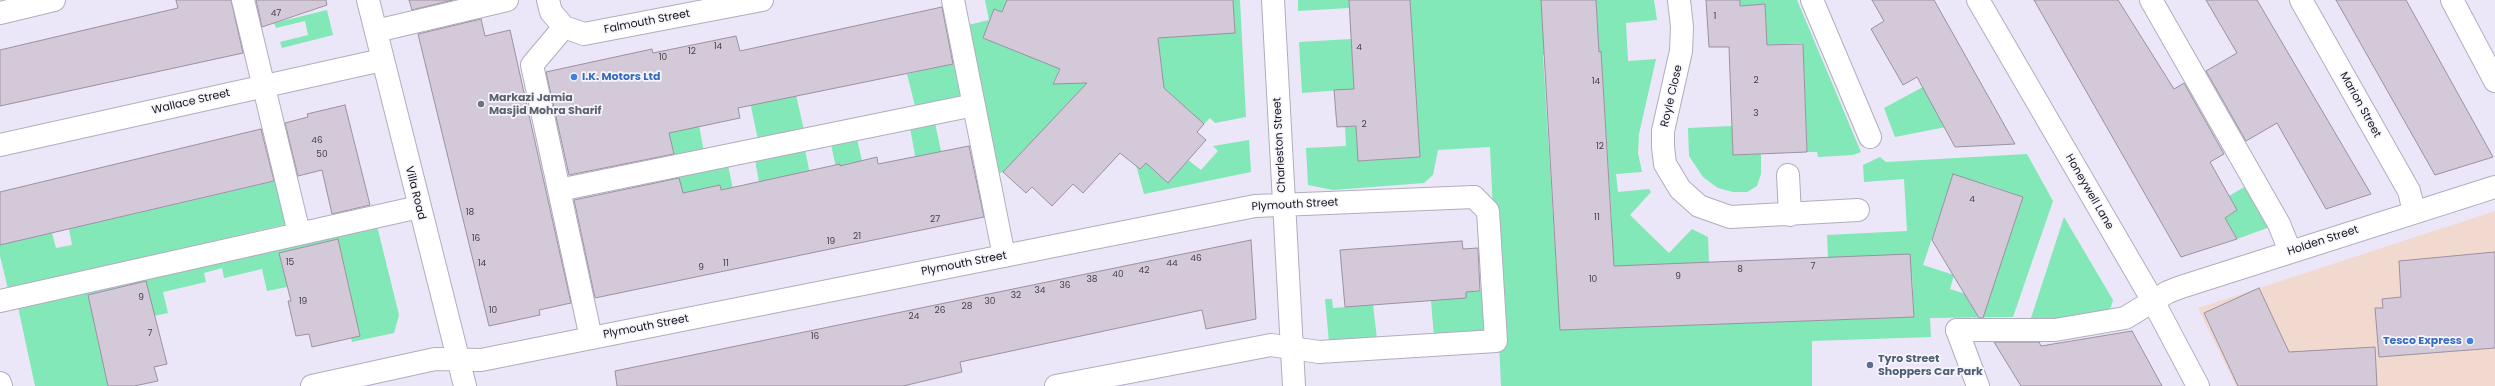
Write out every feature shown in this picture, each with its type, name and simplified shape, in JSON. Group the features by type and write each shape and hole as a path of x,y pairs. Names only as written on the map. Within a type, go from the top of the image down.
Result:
{"street":[{"path":"0,13 54,0"},
{"path":"243,0 299,233"},
{"name":"Villa Road","path":"368,0 465,386"},
{"path":"376,31 507,0"},
{"path":"548,0 552,12 564,27 532,65 591,338"},
{"name":"Falmouth Street","path":"564,27 584,34 762,0"},
{"path":"953,0 1004,256"},
{"name":"Charleston Street","path":"1273,0 1294,386"},
{"name":"Royle Close","path":"1680,0 1682,26 1681,51 1663,131 1668,169 1688,197 1699,206 1715,213 1730,217 1858,210"},
{"path":"1812,0 1870,137"},
{"name":"Honeywell Lane","path":"1978,0 2153,302 2198,386"},
{"path":"2151,0 2280,224 2290,251"},
{"name":"Marion Street","path":"2301,0 2408,191 2414,211"},
{"path":"2452,0 2495,81"},
{"name":"Wallace Street","path":"0,145 382,60"},
{"path":"559,190 974,105"},
{"path":"1788,175 1790,214"},
{"name":"Holden Street","path":"1978,386 1957,330 2055,330 2125,318 2168,292 2414,211 2495,187"},
{"name":"Plymouth Street","path":"312,386 435,359 481,360 1255,206 1474,197 1488,211 1496,341 1319,352 1292,347"},
{"path":"0,301 419,207"},
{"path":"1056,386 1236,350 1271,345 1292,347"}],"shaded area":[{"path":"2495,211 2495,386 2236,386 2198,308"}],"green space":[{"path":"985,0 1007,0 1002,12 994,9 983,38 1019,52 1073,32 1235,32 1233,0 1240,0 1246,117 1215,123 1210,118 1204,124 1171,95 1104,171 1079,148 997,174 968,25 989,20","holes":["1136,33 1158,34 1162,72","1072,42 1097,53 1081,83 1053,83"]},
{"path":"1298,0 1349,0 1349,8 1298,11"},
{"path":"1410,0 1541,0 1544,41 1596,0 1654,0 1657,20 1626,23 1628,61 1656,59 1639,134 1638,153 1642,172 1616,174 1618,192 1649,189 1651,192 1630,215 1669,253 1692,229 1708,237 1709,263 1557,271 1560,330 1914,317 1912,274 1883,275 1828,258 1827,235 1907,231 1904,179 1864,182 1863,165 1880,157 1886,162 2027,154 2053,201 2013,317 1930,318 1931,337 1812,341 1812,386 1501,386 1490,147 1438,150 1433,175 1424,183 1333,190 1308,185 1306,148 1346,146 1345,127 1356,126 1359,161 1420,157","holes":["1601,52 1612,224 1593,226 1556,264 1543,55","1986,184 2023,197 1988,301 1950,289 1954,275 1923,265 1949,188 1981,198"]},
{"path":"1740,0 1797,0 1861,152 1853,155 1818,157 1817,152 1807,152 1803,43 1767,45 1765,4 1740,6"},
{"path":"327,10 333,35 282,48 280,42 308,35 305,21 276,28 274,23"},
{"path":"1351,39 1354,89 1302,93 1299,42"},
{"path":"955,63 961,96 915,106 907,74"},
{"path":"1923,87 1946,127 1895,137 1884,108"},
{"path":"796,95 804,130 758,140 749,97"},
{"path":"695,104 704,152 675,158 668,129"},
{"path":"935,123 944,165 918,171 910,128"},
{"path":"1732,126 1733,155 1761,154 1761,174 1757,186 1747,192 1733,192 1718,188 1703,177 1689,156 1688,128"},
{"path":"857,139 862,161 840,187 831,144"},
{"path":"1249,140 1251,172 1144,194 1136,165 1188,160 1201,170 1218,151 1213,146"},
{"path":"805,150 814,193 759,182 755,160"},
{"path":"728,165 737,208 683,220 673,177"},
{"path":"276,181 287,224 8,289 0,256 0,245 52,233 56,248 72,245 69,229"},
{"path":"2246,186 2270,227 2237,239 2225,218 2237,210 2229,196"},
{"path":"2064,217 2113,300 2111,307 2104,314 2030,321"},
{"path":"377,226 399,315 394,333 352,342 351,338 360,336 338,239 279,253 297,285 267,291 262,269 224,278 222,268 204,273 206,282 163,292 168,313 144,318 136,283 88,295 108,386 35,386 18,307"},
{"path":"1463,249 1469,249 1471,292 1487,291 1491,333 1434,337 1431,301"},
{"path":"1325,299 1332,299 1333,308 1373,305 1377,339 1329,342"}],"building":[{"path":"176,0 231,0 243,53 0,106 0,50 178,8"},
{"path":"256,0 326,0 327,5 262,27"},
{"path":"409,0 453,0 412,10"},
{"path":"1007,0 1233,0 1235,33 1158,38 1164,88 1204,124 1197,132 1206,140 1168,183 1146,163 1140,169 1120,153 1083,193 1073,184 1052,206 1032,187 1026,193 1003,172 1087,83 1053,84 1060,69 983,38 994,9 1002,12"},
{"path":"1349,0 1410,0 1420,157 1358,161 1356,126 1337,127 1334,90 1354,89"},
{"path":"1541,0 1596,0 1599,52 1601,51 1614,266 1910,254 1914,317 1560,330"},
{"path":"1706,0 1740,0 1740,6 1765,4 1767,45 1803,44 1807,152 1733,155 1729,47 1709,47"},
{"path":"1872,0 1934,0 2015,144 1955,147 1917,77 1903,85 1871,29 1884,21"},
{"path":"2034,0 2118,0 2174,89 2184,83 2224,154 2210,162 2237,210 2225,218 2237,239 2181,257"},
{"path":"2206,0 2257,0 2371,194 2326,209 2277,123 2246,141 2206,71 2237,53"},
{"path":"2336,0 2406,0 2493,157 2435,175"},
{"path":"942,7 953,64 738,108 740,118 669,133 674,154 569,175 546,72 652,49 653,53 736,36 740,51"},
{"path":"481,19 485,36 510,30 571,303 539,310 540,315 489,326 418,34"},
{"path":"345,105 370,205 332,214 322,170 298,176 285,123 308,117 307,114"},
{"path":"261,129 274,181 0,245 0,192"},
{"path":"969,146 984,217 595,298 574,200 679,178 683,193 720,185 721,190 877,157 878,164"},
{"path":"1953,174 2023,197 1983,318 1979,318 1932,240"},
{"path":"338,239 360,336 312,347 309,334 296,336 288,301 291,301 279,253"},
{"path":"1251,240 1256,319 1206,329 1202,310 960,362 962,372 903,386 617,386 615,371"},
{"path":"1462,241 1463,249 1478,248 1480,291 1466,292 1466,298 1345,307 1340,250"},
{"path":"2495,252 2495,348 2379,357 2375,308 2383,308 2382,299 2401,297 2399,261"},
{"path":"146,281 167,364 154,367 158,381 134,386 108,386 88,295"},
{"path":"2259,288 2289,352 2375,347 2377,386 2238,386 2204,313"},
{"path":"2132,331 2162,386 2021,386 1994,342 2039,342 2041,346"}],"place":[{"name":"I.K. Motors Ltd","path":"574,77"},
{"name":"Markazi Jamia Masjid Mohra Sharif","path":"481,104"},
{"name":"Tesco Express","path":"2470,341"},
{"name":"Tyro Street Shoppers Car Park","path":"1870,365"}]}
